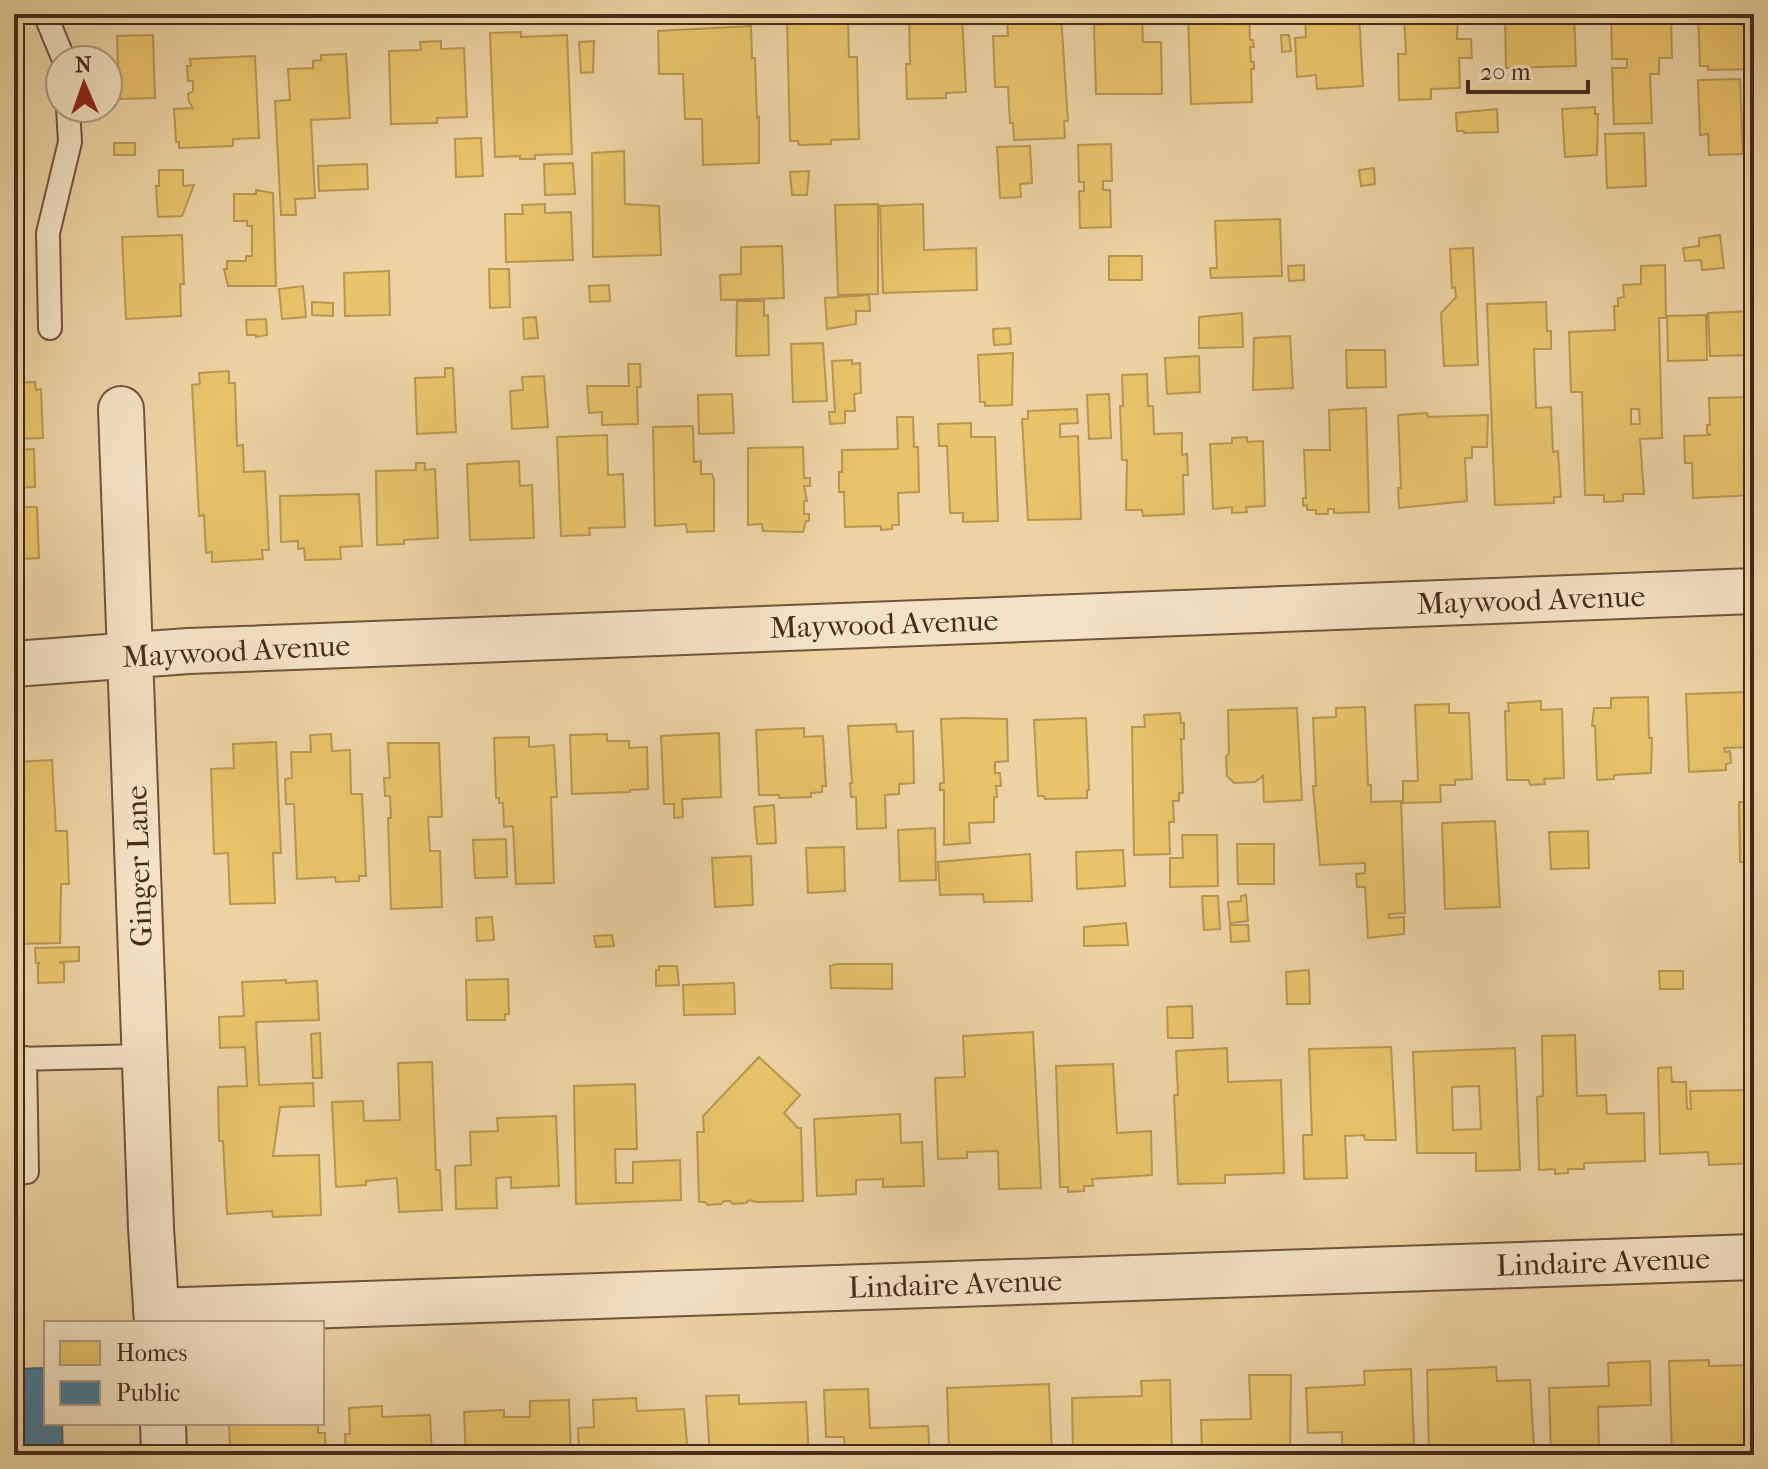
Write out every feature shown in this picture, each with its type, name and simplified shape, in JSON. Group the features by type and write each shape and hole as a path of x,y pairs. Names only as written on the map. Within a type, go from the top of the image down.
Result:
{"street":[{"name":"Ginger Lane","path":"121,409 156,1317"},
{"name":"Maywood Avenue","path":"14,664 268,648 1754,591"},
{"name":"Lindaire Avenue","path":"156,1317 1754,1257"},
{"path":"163,1425 164,1455"}],"lane":[{"path":"45,14 57,44"},
{"path":"50,328 48,233 70,142 69,124"},
{"path":"14,1173 27,1172 19,1058 146,1056"}],"building: Homes":[{"path":"1107,14 1142,14 1143,42 1161,42 1162,94 1096,94 1094,25 1107,24"},
{"path":"1188,14 1249,14 1250,40 1253,40 1254,47 1250,47 1251,62 1254,62 1254,69 1251,69 1252,102 1191,104"},
{"path":"1305,14 1359,14 1363,86 1317,89 1316,75 1297,77 1295,38 1306,37"},
{"path":"1404,14 1458,14 1457,39 1471,39 1472,58 1459,58 1460,88 1431,89 1431,99 1399,100 1398,54 1406,54"},
{"path":"1505,14 1574,14 1576,66 1506,68"},
{"path":"1611,14 1671,14 1672,58 1659,58 1659,74 1650,74 1652,123 1614,124 1612,68 1627,68 1627,59 1612,59"},
{"path":"1698,14 1754,14 1754,69 1708,70 1708,66 1700,66"},
{"path":"962,15 966,92 946,93 946,98 907,99 909,16"},
{"path":"1061,16 1068,121 1064,121 1065,138 1014,140 1008,87 995,87 993,36 1008,36 1007,18"},
{"path":"787,21 848,21 849,57 857,57 859,139 799,145 798,141 790,141"},
{"path":"751,26 759,117 759,163 703,165 702,119 685,119 683,74 659,74 658,31"},
{"path":"521,32 521,37 567,35 572,154 535,155 535,159 495,157 490,33"},
{"path":"153,35 155,98 124,99 124,44 117,44 117,36"},
{"path":"1281,35 1289,35 1291,51 1282,52"},
{"path":"441,41 441,49 464,48 467,117 437,118 437,123 391,124 389,51 421,50 420,42"},
{"path":"594,41 593,72 581,73 579,42"},
{"path":"346,54 350,118 311,120 315,198 295,199 296,215 281,215 275,101 290,100 288,69 313,68 313,61 321,60 321,55"},
{"path":"255,56 259,138 233,139 233,146 179,148 174,109 193,108 188,94 193,91 193,81 188,81 190,59"},
{"path":"1740,79 1743,154 1709,155 1708,134 1700,135 1698,80"},
{"path":"1595,107 1595,114 1598,114 1597,155 1565,157 1562,109"},
{"path":"1497,109 1498,132 1457,131 1456,113"},
{"path":"1644,133 1646,186 1607,188 1605,134"},
{"path":"481,138 483,176 456,177 455,139"},
{"path":"114,143 135,143 135,155 114,155"},
{"path":"1111,144 1112,181 1103,181 1103,190 1110,190 1111,227 1080,228 1079,191 1084,191 1084,182 1079,182 1078,145"},
{"path":"1030,146 1032,183 1020,184 1021,197 1000,198 997,147"},
{"path":"624,151 625,204 659,206 661,255 593,257 592,153"},
{"path":"573,163 575,194 545,195 544,164"},
{"path":"367,164 368,189 319,191 318,166"},
{"path":"1374,168 1375,184 1361,186 1359,170"},
{"path":"159,170 183,170 183,186 194,185 182,216 158,217 156,186 159,186"},
{"path":"809,171 807,195 792,195 790,172"},
{"path":"256,190 273,193 276,286 228,286 224,269 227,269 227,261 246,261 246,256 252,256 252,226 247,226 247,221 234,221 234,194 256,194"},
{"path":"545,204 545,213 571,212 573,260 506,262 505,214 523,214 522,205"},
{"path":"878,204 878,294 838,295 835,205"},
{"path":"923,204 924,250 976,248 977,290 883,293 880,206"},
{"path":"1280,219 1282,276 1211,278 1210,268 1217,268 1215,221"},
{"path":"182,235 184,284 180,284 181,316 126,319 122,237"},
{"path":"1720,235 1724,268 1702,270 1701,260 1685,261 1683,248 1699,246 1699,238"},
{"path":"782,246 784,298 721,300 720,275 741,274 741,247"},
{"path":"1473,248 1478,365 1444,366 1441,313 1456,297 1455,287 1452,288 1450,249"},
{"path":"1109,256 1142,256 1142,280 1109,280"},
{"path":"1304,265 1304,280 1289,281 1288,266"},
{"path":"1665,265 1666,318 1659,318 1662,438 1640,439 1644,494 1623,494 1623,501 1604,502 1604,495 1585,495 1582,392 1571,392 1569,332 1615,330 1614,306 1618,306 1618,298 1624,297 1623,285 1641,284 1641,266","holes":["1631,409 1639,409 1640,424 1631,424"]},
{"path":"489,269 509,269 510,307 490,308"},
{"path":"389,271 390,315 345,316 344,273"},
{"path":"609,285 610,301 590,302 589,286"},
{"path":"303,286 306,317 282,319 279,289"},
{"path":"869,295 870,311 856,311 856,324 827,329 825,298"},
{"path":"737,301 764,301 764,316 768,315 769,355 736,356"},
{"path":"312,302 333,303 333,316 312,315"},
{"path":"1546,302 1551,349 1534,349 1536,408 1551,407 1553,452 1558,451 1561,497 1554,497 1554,503 1495,505 1487,304"},
{"path":"1754,311 1754,355 1710,356 1708,313"},
{"path":"1242,313 1243,347 1199,348 1199,317"},
{"path":"1706,315 1707,360 1668,361 1667,316"},
{"path":"536,317 538,338 524,339 523,318"},
{"path":"266,319 267,335 247,335 246,320"},
{"path":"1010,328 1011,344 994,345 993,329"},
{"path":"1290,336 1293,388 1253,390 1254,338"},
{"path":"823,343 827,401 793,402 791,344"},
{"path":"1346,350 1385,350 1386,387 1347,388"},
{"path":"1013,353 1012,405 985,406 985,402 980,402 978,355"},
{"path":"1199,356 1200,392 1167,394 1165,358"},
{"path":"852,360 852,364 860,363 861,393 854,394 855,411 845,411 845,423 830,424 829,412 835,412 832,361"},
{"path":"628,364 640,364 638,424 602,425 602,412 589,413 587,386 629,386"},
{"path":"445,368 453,368 456,432 417,434 415,378 445,377"},
{"path":"229,371 229,383 235,383 237,446 243,445 244,472 265,471 269,550 262,550 263,559 212,562 212,552 206,553 204,515 199,516 192,385 200,384 199,373"},
{"path":"1147,374 1148,406 1153,406 1154,434 1182,433 1182,455 1187,454 1188,475 1183,475 1184,514 1143,516 1142,510 1126,510 1127,460 1122,460 1120,406 1123,406 1122,375"},
{"path":"544,376 548,427 512,429 510,391 523,390 522,377"},
{"path":"35,382 36,390 41,389 43,438 14,439 14,383"},
{"path":"732,394 734,433 699,434 698,395"},
{"path":"1109,394 1111,438 1089,439 1087,395"},
{"path":"1754,397 1754,495 1693,498 1692,463 1685,463 1684,436 1711,435 1707,433 1707,425 1710,425 1709,398"},
{"path":"1366,408 1369,512 1334,513 1334,509 1328,509 1328,514 1316,514 1316,510 1307,510 1307,505 1303,506 1303,498 1306,498 1304,450 1330,450 1329,410"},
{"path":"1077,409 1078,423 1060,424 1060,437 1078,436 1081,519 1028,520 1022,419 1028,419 1028,411"},
{"path":"1427,413 1428,417 1488,415 1487,447 1472,447 1472,458 1465,458 1467,501 1399,508 1398,415"},
{"path":"897,417 913,417 914,447 918,447 919,492 898,493 899,525 892,525 892,529 881,530 881,526 845,527 844,492 839,492 842,450 898,449"},
{"path":"971,423 971,437 995,437 998,521 963,522 963,513 950,513 947,446 939,446 938,424"},
{"path":"693,426 694,462 701,461 701,474 712,474 714,480 714,531 687,532 686,524 655,526 653,427"},
{"path":"607,435 608,475 623,474 625,527 589,528 590,535 561,536 557,437"},
{"path":"1247,437 1247,442 1263,441 1265,506 1246,507 1247,512 1232,513 1232,507 1213,509 1210,444 1232,443 1232,438"},
{"path":"803,447 804,478 810,478 810,486 804,486 807,501 804,501 804,514 809,514 809,521 806,521 803,532 763,531 762,524 748,525 748,448"},
{"path":"34,449 35,487 14,488 14,450"},
{"path":"519,461 520,486 532,485 534,538 470,540 467,464"},
{"path":"416,463 425,463 425,470 435,469 438,538 377,545 376,471 416,470"},
{"path":"359,494 362,546 340,547 341,559 305,560 304,548 298,549 298,541 281,542 280,496"},
{"path":"14,507 37,507 39,558 14,563"},
{"path":"1749,692 1751,747 1724,748 1725,752 1730,751 1731,763 1726,764 1726,770 1689,772 1686,694"},
{"path":"1648,697 1651,773 1614,775 1614,779 1597,780 1595,726 1592,726 1594,708 1611,708 1611,698"},
{"path":"1541,701 1541,710 1562,709 1564,778 1544,779 1545,784 1530,785 1529,780 1507,780 1505,711 1509,711 1508,703"},
{"path":"1449,704 1449,713 1469,713 1472,779 1455,780 1455,785 1440,785 1441,802 1403,803 1403,781 1418,781 1415,705"},
{"path":"1365,707 1371,802 1401,801 1405,913 1389,914 1389,918 1404,917 1404,934 1368,938 1365,887 1357,887 1356,874 1365,873 1365,863 1320,865 1313,786 1316,786 1313,718 1336,717 1336,708"},
{"path":"1297,708 1302,800 1264,802 1263,776 1255,782 1234,783 1227,776 1228,710"},
{"path":"1180,713 1181,723 1184,723 1184,739 1181,739 1183,793 1179,793 1179,801 1173,801 1174,822 1169,822 1170,854 1134,855 1132,727 1145,727 1144,715"},
{"path":"1086,718 1087,798 1045,799 1038,796 1034,720"},
{"path":"941,719 1007,719 1008,761 995,762 995,773 1000,773 1001,786 996,786 994,822 969,823 970,843 944,845 944,790 940,790 940,783 944,783"},
{"path":"896,724 897,732 913,731 914,783 899,784 899,794 885,795 886,828 857,829 856,797 851,797 848,726"},
{"path":"804,728 804,737 823,736 826,786 822,786 822,792 811,793 811,797 759,795 756,730"},
{"path":"719,733 721,797 682,799 683,817 674,818 674,804 664,804 661,736"},
{"path":"331,734 332,751 350,750 351,794 362,794 366,876 359,876 359,881 336,882 335,877 297,879 294,804 286,804 285,779 292,778 291,752 311,752 310,735"},
{"path":"607,734 607,741 629,741 629,748 647,747 648,789 572,794 570,735"},
{"path":"529,737 529,747 554,745 557,797 551,797 554,883 516,884 513,826 504,827 503,803 496,798 494,738"},
{"path":"276,742 281,853 273,853 275,903 230,904 228,853 214,854 211,769 234,768 233,744"},
{"path":"388,743 439,743 442,817 428,817 430,851 440,851 442,907 391,909 390,796 385,796 384,778 390,778"},
{"path":"52,760 56,831 67,831 69,884 61,884 60,943 19,944 14,909 14,762"},
{"path":"1739,802 1754,802 1754,862 1740,862"},
{"path":"774,805 776,843 757,844 754,807"},
{"path":"1495,821 1500,907 1445,909 1442,823"},
{"path":"935,828 936,880 900,881 898,830"},
{"path":"1588,831 1589,868 1551,869 1549,832"},
{"path":"1182,835 1217,835 1218,886 1170,887 1170,858 1183,858"},
{"path":"506,839 507,877 475,878 473,840"},
{"path":"1237,844 1274,844 1274,884 1238,884"},
{"path":"844,847 845,891 808,893 806,848"},
{"path":"1123,850 1125,886 1077,889 1076,852"},
{"path":"1030,854 1032,901 984,902 983,894 940,895 938,862"},
{"path":"751,856 753,905 715,907 712,858"},
{"path":"1246,895 1248,921 1230,923 1228,902 1241,901 1241,896"},
{"path":"1202,896 1218,896 1220,929 1204,930"},
{"path":"492,917 494,940 477,941 476,918"},
{"path":"1126,923 1128,945 1084,946 1084,927"},
{"path":"1230,925 1248,925 1249,941 1231,942"},
{"path":"612,935 614,946 596,947 594,936"},
{"path":"79,947 79,961 59,962 64,964 64,982 38,983 40,963 36,963 35,948"},
{"path":"892,964 892,989 831,988 830,966"},
{"path":"659,966 677,966 679,985 656,986"},
{"path":"1309,970 1310,1004 1287,1004 1286,972"},
{"path":"1659,971 1683,971 1683,989 1660,989"},
{"path":"508,979 509,1014 505,1014 505,1020 467,1020 466,980"},
{"path":"286,980 286,983 317,981 319,1020 256,1022 259,1085 313,1083 314,1106 280,1107 273,1156 319,1155 321,1215 273,1217 272,1211 227,1214 223,1141 219,1141 218,1087 247,1086 245,1047 220,1048 219,1017 244,1016 242,982"},
{"path":"734,983 735,1014 684,1015 683,985"},
{"path":"1192,1006 1193,1038 1168,1038 1167,1007"},
{"path":"1033,1032 1041,1188 999,1189 998,1151 967,1152 967,1158 938,1159 935,1078 965,1077 963,1036"},
{"path":"320,1033 322,1078 313,1078 311,1034"},
{"path":"1575,1035 1577,1096 1606,1095 1607,1114 1644,1113 1645,1161 1584,1163 1584,1169 1568,1169 1568,1173 1555,1174 1555,1169 1539,1170 1537,1097 1543,1096 1542,1036"},
{"path":"1391,1047 1396,1140 1365,1140 1364,1135 1345,1136 1347,1178 1304,1179 1303,1135 1312,1135 1309,1049"},
{"path":"1227,1048 1228,1082 1281,1080 1284,1173 1225,1175 1225,1183 1178,1184 1174,1095 1178,1095 1176,1051"},
{"path":"1515,1048 1520,1170 1476,1171 1476,1153 1417,1153 1413,1052","holes":["1479,1086 1481,1129 1453,1130 1452,1087"]},
{"path":"759,1057 800,1095 784,1113 801,1128 803,1201 749,1200 733,1204 724,1201 708,1205 699,1202 697,1132 704,1132 703,1116"},
{"path":"432,1062 436,1170 440,1170 442,1210 399,1212 397,1178 366,1181 366,1185 336,1187 332,1102 363,1101 364,1121 400,1120 398,1063"},
{"path":"1113,1064 1117,1133 1151,1131 1152,1175 1092,1179 1093,1186 1084,1186 1084,1191 1068,1192 1068,1187 1060,1187 1056,1066"},
{"path":"1671,1067 1672,1082 1686,1082 1687,1109 1691,1109 1690,1091 1754,1090 1754,1163 1709,1165 1708,1152 1660,1154 1658,1068"},
{"path":"635,1084 637,1149 615,1149 616,1183 633,1183 633,1162 680,1160 681,1200 576,1204 574,1086"},
{"path":"900,1114 901,1143 922,1142 924,1186 883,1187 883,1179 856,1180 856,1194 817,1196 814,1119"},
{"path":"556,1116 559,1186 511,1188 511,1177 496,1178 497,1208 456,1209 455,1166 471,1165 470,1132 498,1131 497,1118"},
{"path":"1709,1360 1709,1366 1754,1365 1754,1455 1723,1455 1722,1446 1700,1447 1701,1455 1672,1455 1669,1361"},
{"path":"1650,1361 1651,1405 1598,1407 1599,1450 1608,1450 1608,1453 1638,1452 1638,1455 1551,1455 1549,1388 1609,1386 1608,1363"},
{"path":"1496,1367 1497,1381 1530,1380 1534,1448 1429,1452 1427,1370"},
{"path":"1411,1369 1414,1444 1342,1446 1342,1432 1308,1433 1306,1388 1365,1385 1364,1371"},
{"path":"1249,1375 1291,1375 1290,1455 1202,1455 1201,1420 1251,1419"},
{"path":"1170,1380 1172,1455 1073,1455 1072,1398 1142,1396 1141,1381"},
{"path":"1049,1384 1052,1455 1006,1455 1006,1448 998,1449 998,1455 952,1455 952,1448 949,1448 947,1388"},
{"path":"868,1389 870,1428 928,1426 930,1455 845,1455 844,1437 826,1437 824,1390"},
{"path":"739,1395 739,1404 806,1402 809,1455 710,1455 706,1396"},
{"path":"636,1398 637,1411 684,1409 688,1455 596,1455 596,1449 579,1450 578,1428 594,1427 593,1400"},
{"path":"569,1400 571,1455 466,1455 464,1412 504,1410 504,1417 530,1417 530,1401"},
{"path":"382,1406 382,1417 430,1415 432,1455 346,1455 345,1434 350,1434 349,1408"},
{"path":"229,1425 318,1425 318,1433 325,1433 326,1455 236,1455 236,1446 230,1446"}],"building: Public":[{"path":"44,1368 44,1425 62,1425 63,1455 14,1455 14,1369"}]}
